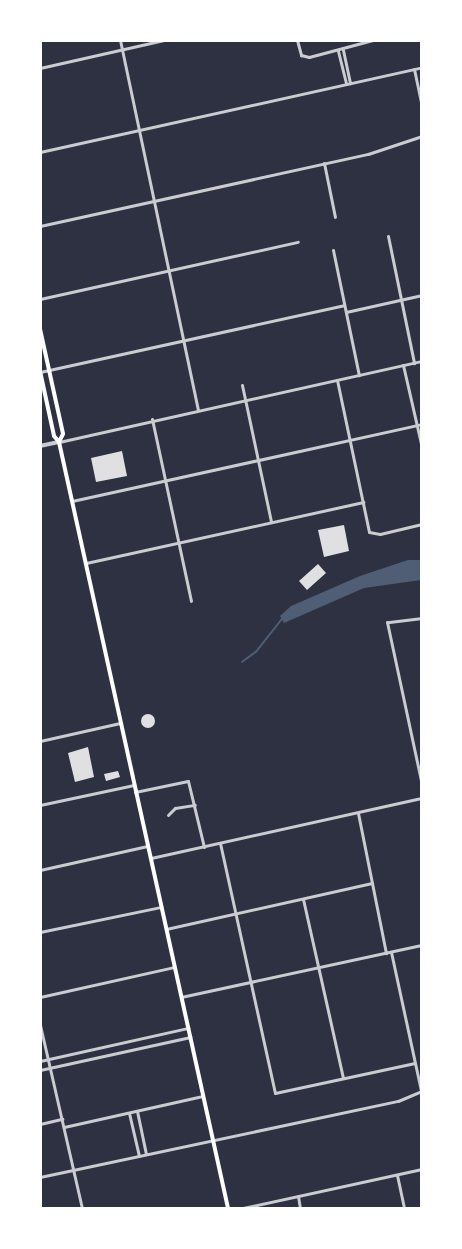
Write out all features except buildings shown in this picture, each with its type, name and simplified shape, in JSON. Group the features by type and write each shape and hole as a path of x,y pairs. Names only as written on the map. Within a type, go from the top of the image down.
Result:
{"main road":[{"path":"40,329 63,434 59,442"},
{"path":"41,372 54,436 59,442 227,1208"}],"street":[{"path":"120,40 198,410"},
{"path":"40,68 164,40"},
{"path":"297,40 304,57 340,50 373,40"},
{"path":"340,50 348,83"},
{"path":"40,152 422,67"},
{"path":"414,69 422,106"},
{"path":"40,226 324,164 422,136"},
{"path":"324,164 335,217"},
{"path":"388,236 414,363"},
{"path":"40,299 298,242"},
{"path":"333,250 359,375"},
{"path":"346,312 422,295"},
{"path":"41,372 344,305"},
{"path":"40,446 152,419 422,361"},
{"path":"403,365 419,425 422,448"},
{"path":"337,380 371,534 422,524"},
{"path":"242,385 271,522"},
{"path":"152,419 191,601"},
{"path":"72,501 419,425"},
{"path":"85,563 363,502"},
{"path":"422,618 387,622 422,785"},
{"path":"40,741 120,723"},
{"path":"135,792 187,780 204,847"},
{"path":"40,805 134,785"},
{"path":"150,859 422,798"},
{"path":"168,815 175,808 195,805"},
{"path":"357,813 386,953"},
{"path":"220,843 275,1093 415,1063"},
{"path":"40,870 147,846"},
{"path":"166,929 372,883"},
{"path":"303,898 343,1078"},
{"path":"40,932 161,907"},
{"path":"181,997 422,945"},
{"path":"40,1177 399,1101 421,1091 391,952"},
{"path":"40,997 174,967"},
{"path":"40,1025 82,1209"},
{"path":"40,1061 188,1028"},
{"path":"40,1070 190,1037"},
{"path":"64,1127 203,1096"},
{"path":"137,1111 146,1154"},
{"path":"129,1113 139,1156"},
{"path":"40,1124 62,1119"},
{"path":"243,1209 422,1169"},
{"path":"397,1174 404,1209"},
{"path":"298,1196 300,1209"}],"water":[{"path":"408,560 421,560 421,580 364,588 284,623 280,616 291,606 360,576"}],"waterway":[{"path":"242,662 256,652 282,619"}]}
